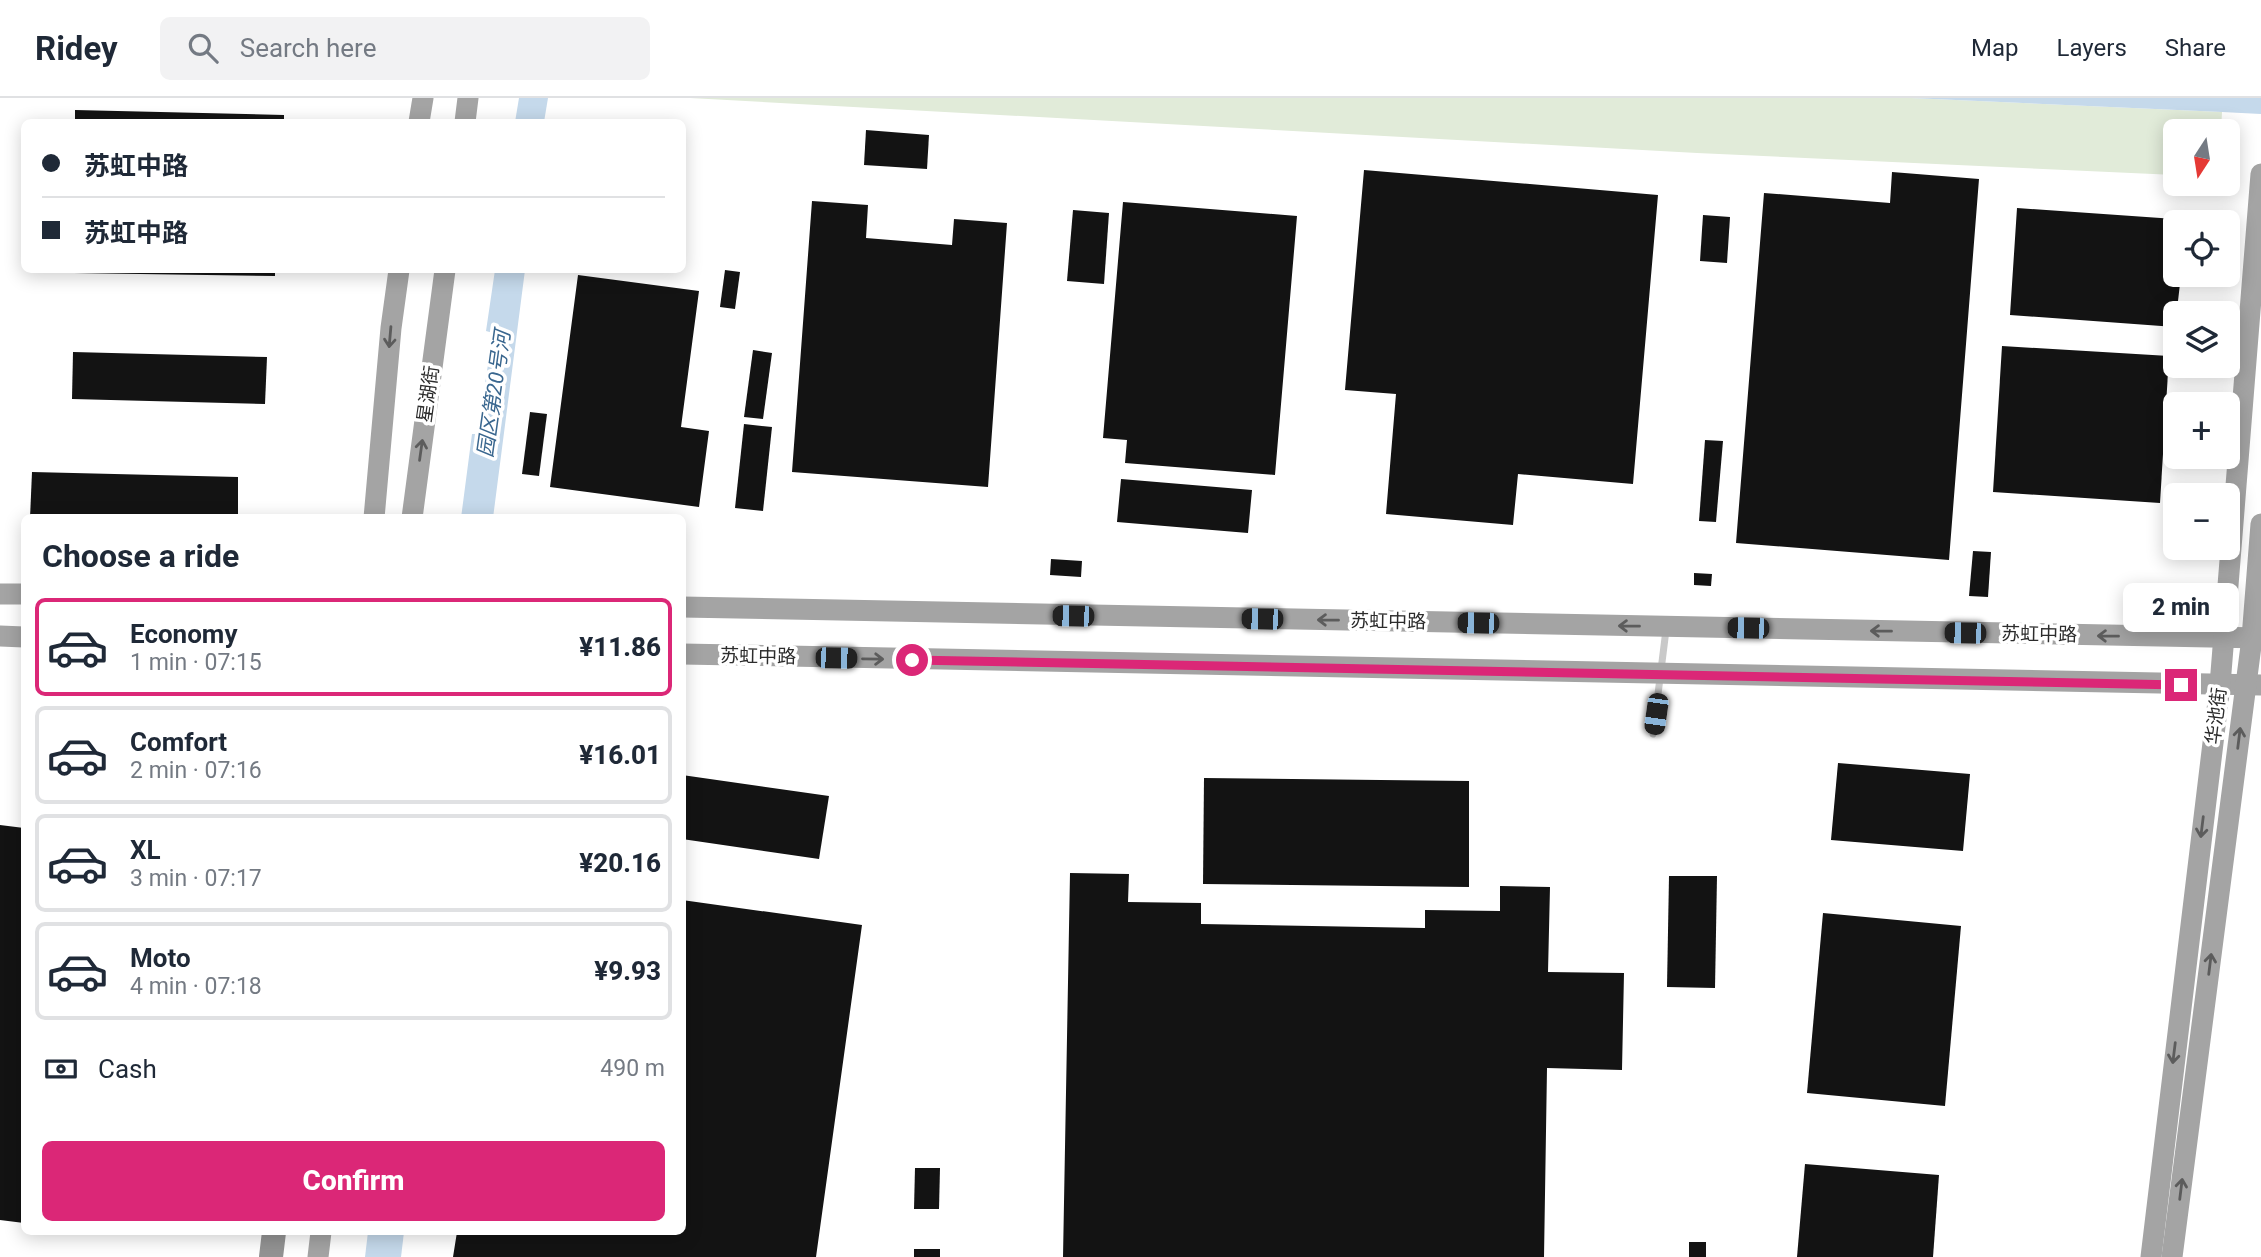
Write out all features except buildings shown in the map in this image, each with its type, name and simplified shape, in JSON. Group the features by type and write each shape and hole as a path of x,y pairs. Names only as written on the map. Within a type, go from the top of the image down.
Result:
{"highway":[{"path":"271,1257 274,1235"}],"main road":[{"path":"420,119 423,98"},
{"path":"464,119 468,98"},
{"name":"华池街","path":"2151,1257 2225,638 2261,174"},
{"path":"374,514 399,273"},
{"name":"星湖街","path":"413,514 445,273"},
{"name":"华池街","path":"2172,1257 2253,685 2261,524"},
{"path":"0,594 21,594"},
{"name":"苏虹中路","path":"686,607 2257,638"},
{"path":"0,636 21,636"},
{"name":"苏虹中路","path":"686,654 2253,685"},
{"path":"283,1257 286,1235"},
{"path":"318,1257 321,1235"}],"lane":[{"path":"1653,734 1666,627"}],"green space":[{"path":"690,98 1911,98 2222,112 2222,119 2163,119 2163,174 1697,153"}],"water":[{"path":"519,98 548,98 544,119 516,119"},
{"path":"1911,98 2261,98 2261,114 2222,112"},
{"name":"园区第20号河","path":"495,273 525,273 494,514 462,514 472,434 477,434 493,333 486,331"},
{"path":"368,1235 404,1235 401,1257 365,1257"}],"route":[{"path":"912,660 2181,685"}]}
